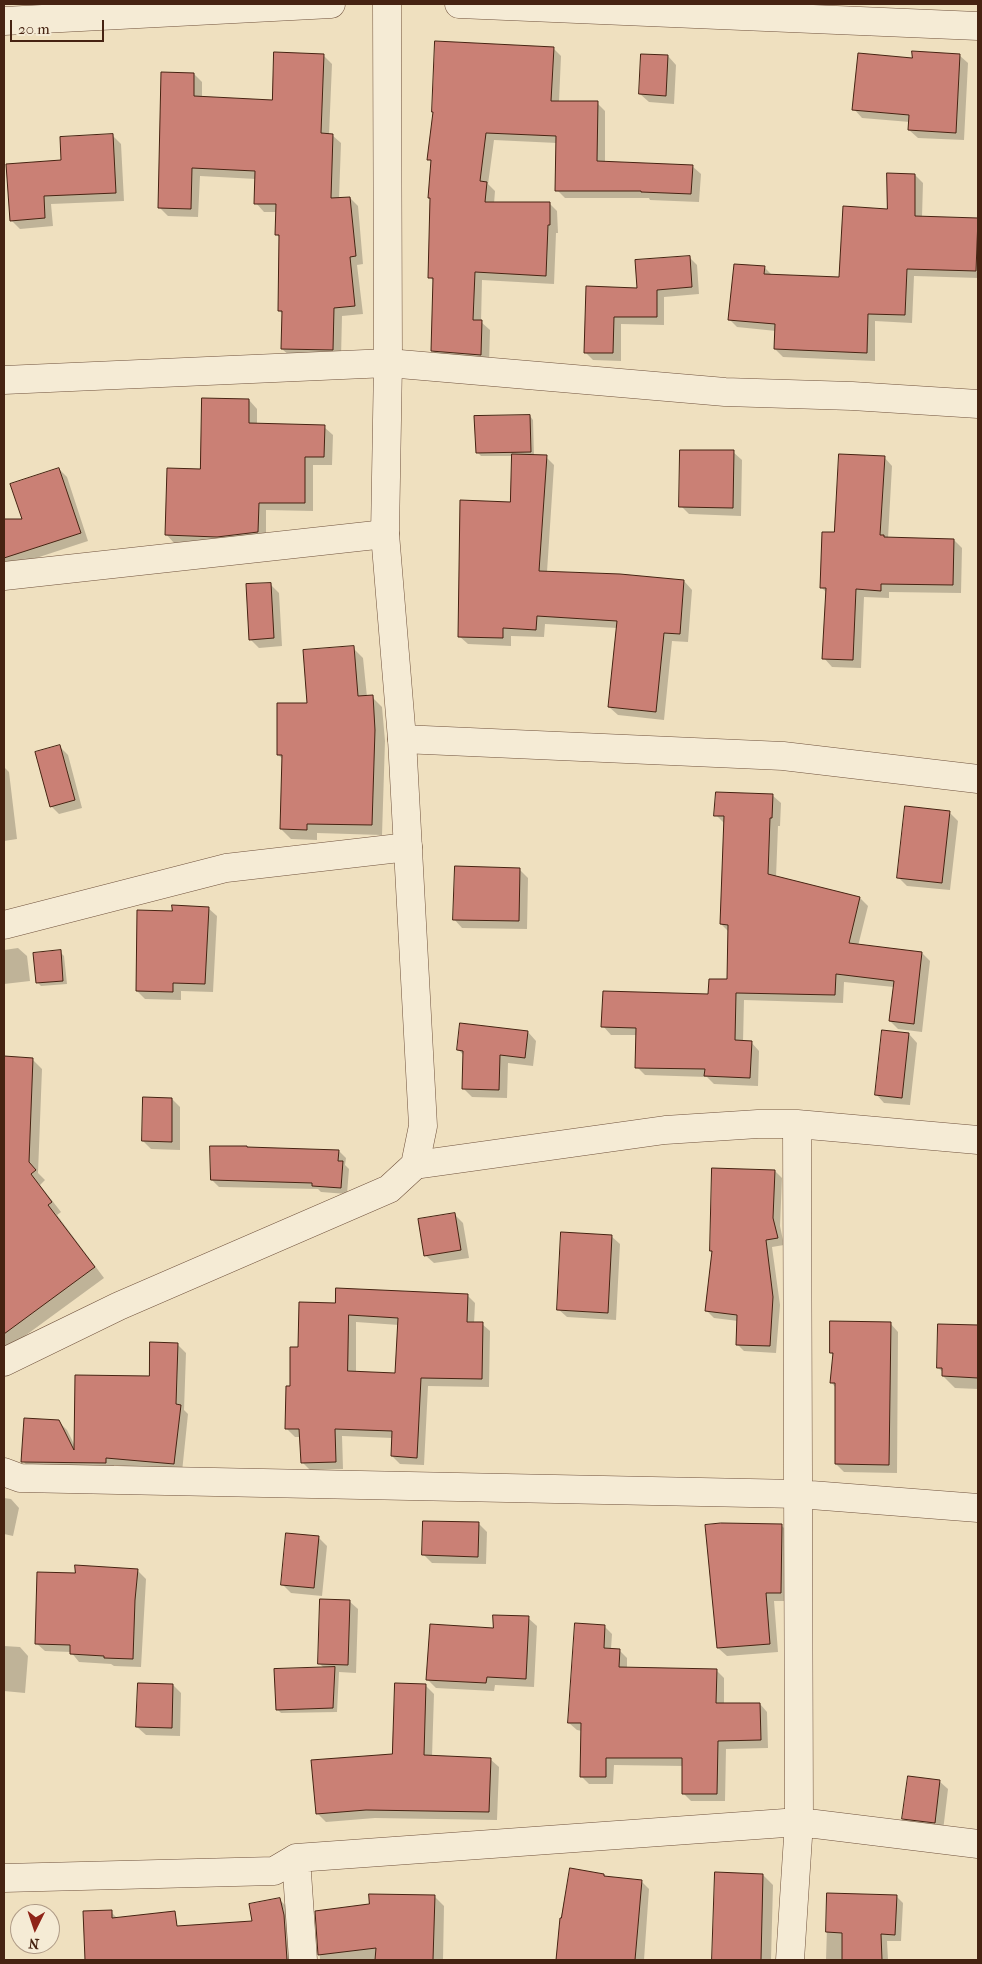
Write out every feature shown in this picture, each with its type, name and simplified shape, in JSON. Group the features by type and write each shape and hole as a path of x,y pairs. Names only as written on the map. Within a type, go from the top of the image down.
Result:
{"street":[{"path":"4,21 331,4"},
{"path":"4,1362 120,1306 389,1189 415,1164 424,1126 402,739 385,534 388,362 387,4"},
{"path":"459,4 978,26"},
{"path":"4,380 388,362 725,392 852,396 978,404"},
{"path":"4,576 385,534"},
{"path":"402,739 783,756 978,779"},
{"path":"4,925 226,868 408,847"},
{"path":"415,1164 665,1130 758,1124 797,1124 978,1140"},
{"path":"790,1960 799,1822 797,1124"},
{"path":"4,1472 20,1478 798,1494 978,1508"},
{"path":"4,1878 274,1871 296,1858 799,1822 978,1844"},
{"path":"296,1858 304,1960"}],"building":[{"path":"435,41 554,47 551,101 598,101 597,161 693,165 691,194 641,191 555,191 556,136 486,133 480,181 487,182 485,202 550,202 550,225 548,225 546,276 475,272 473,320 482,320 481,355 431,351 433,278 428,278 430,198 428,198 431,160 427,160 433,112"},
{"path":"912,51 960,54 956,133 908,130 909,115 852,110 858,53 912,58"},
{"path":"274,52 324,54 321,133 333,134 331,198 350,197 356,256 350,257 355,306 334,308 333,350 281,349 282,311 278,311 279,235 275,235 276,204 254,204 255,171 192,168 191,209 158,208 161,72 194,73 194,96 272,100"},
{"path":"641,54 668,55 666,96 639,94"},
{"path":"113,134 116,193 44,196 45,218 10,221 6,164 61,160 60,137"},
{"path":"887,173 915,174 915,216 978,218 976,271 907,269 905,315 868,314 867,353 774,349 775,324 728,320 734,264 765,266 764,274 839,277 843,206 887,209"},
{"path":"690,256 692,287 657,290 657,317 614,317 613,353 584,353 586,286 637,288 635,260"},
{"path":"202,398 249,399 249,423 325,425 324,457 305,457 305,503 259,503 258,532 217,537 165,535 167,468 200,469"},
{"path":"530,415 531,452 476,453 474,416"},
{"path":"680,450 734,450 733,508 679,507"},
{"path":"512,454 547,455 539,571 620,574 684,580 680,634 664,633 656,712 608,707 617,621 537,616 536,630 503,628 503,638 458,637 460,500 510,502"},
{"path":"839,454 885,456 880,535 884,535 884,537 954,539 953,585 881,584 881,591 856,589 853,660 822,659 826,588 820,588 822,532 834,532"},
{"path":"59,468 81,533 4,558 4,519 22,519 10,484"},
{"path":"271,583 274,638 249,640 246,584"},
{"path":"354,646 358,696 373,695 375,730 372,825 307,824 307,830 280,829 282,755 277,755 277,703 307,703 303,650"},
{"path":"60,745 75,800 50,807 35,752"},
{"path":"716,792 773,794 768,874 860,897 849,943 922,952 914,1024 889,1021 894,981 836,974 835,995 736,993 735,1040 752,1041 750,1078 704,1076 705,1069 635,1068 636,1028 601,1027 603,991 708,994 709,979 727,979 728,925 720,924 724,816 714,816"},
{"path":"905,806 950,811 942,883 897,878"},
{"path":"455,866 520,868 519,921 453,920"},
{"path":"172,905 209,907 205,984 173,983 173,992 136,991 137,910 172,911"},
{"path":"61,950 63,981 36,983 33,953"},
{"path":"460,1023 528,1031 525,1058 500,1055 499,1090 462,1089 463,1051 457,1050"},
{"path":"882,1030 909,1033 902,1098 875,1095"},
{"path":"4,1056 33,1058 29,1162 36,1170 31,1174 52,1202 48,1205 95,1267 4,1334"},
{"path":"143,1097 172,1098 172,1142 142,1141"},
{"path":"210,1146 339,1150 338,1161 343,1161 341,1188 312,1186 312,1183 211,1180"},
{"path":"712,1168 775,1170 773,1218 778,1238 766,1240 773,1297 770,1346 736,1345 737,1315 705,1311 712,1251 710,1251"},
{"path":"455,1213 461,1250 424,1256 418,1219"},
{"path":"561,1232 612,1235 608,1313 557,1310"},
{"path":"336,1288 468,1294 467,1322 483,1322 482,1379 421,1378 417,1458 391,1456 392,1431 335,1429 336,1462 301,1463 299,1429 285,1429 286,1386 290,1386 290,1347 298,1347 299,1302 335,1303","holes":["349,1315 398,1318 395,1373 348,1371"]},
{"path":"830,1321 891,1322 889,1465 835,1464 835,1383 830,1383 833,1353 830,1353"},
{"path":"938,1324 978,1325 978,1378 942,1376 942,1368 937,1368"},
{"path":"150,1342 178,1343 176,1404 181,1405 174,1464 106,1458 106,1463 21,1462 24,1418 59,1420 74,1450 75,1375 149,1376"},
{"path":"423,1521 479,1522 478,1557 422,1555"},
{"path":"721,1523 782,1524 781,1593 766,1593 770,1644 717,1648 705,1525"},
{"path":"286,1533 319,1536 314,1588 281,1585"},
{"path":"75,1565 138,1569 133,1659 70,1654 70,1645 35,1644 37,1572 75,1573"},
{"path":"320,1599 350,1600 348,1665 318,1664"},
{"path":"493,1615 529,1616 526,1679 487,1677 486,1683 426,1680 430,1624 493,1628"},
{"path":"575,1623 605,1625 604,1648 620,1649 619,1667 717,1669 716,1703 760,1703 761,1740 718,1741 717,1794 682,1794 682,1758 606,1758 606,1777 580,1777 581,1723 568,1723"},
{"path":"335,1667 333,1708 276,1710 274,1669"},
{"path":"138,1683 173,1684 172,1728 136,1727"},
{"path":"395,1683 426,1684 424,1755 491,1758 489,1812 366,1810 316,1814 311,1760 392,1754"},
{"path":"908,1776 940,1780 935,1823 902,1819"},
{"path":"570,1868 604,1874 604,1876 642,1880 635,1960 556,1960 560,1918"},
{"path":"715,1872 763,1874 761,1960 712,1960"},
{"path":"827,1893 897,1895 895,1935 881,1934 882,1960 842,1960 842,1933 826,1932"},
{"path":"369,1894 435,1895 433,1960 375,1960 376,1948 318,1955 315,1911 369,1904"},
{"path":"280,1898 284,1915 287,1960 85,1960 83,1911 112,1910 112,1918 175,1911 177,1926 252,1921 249,1904"}]}
